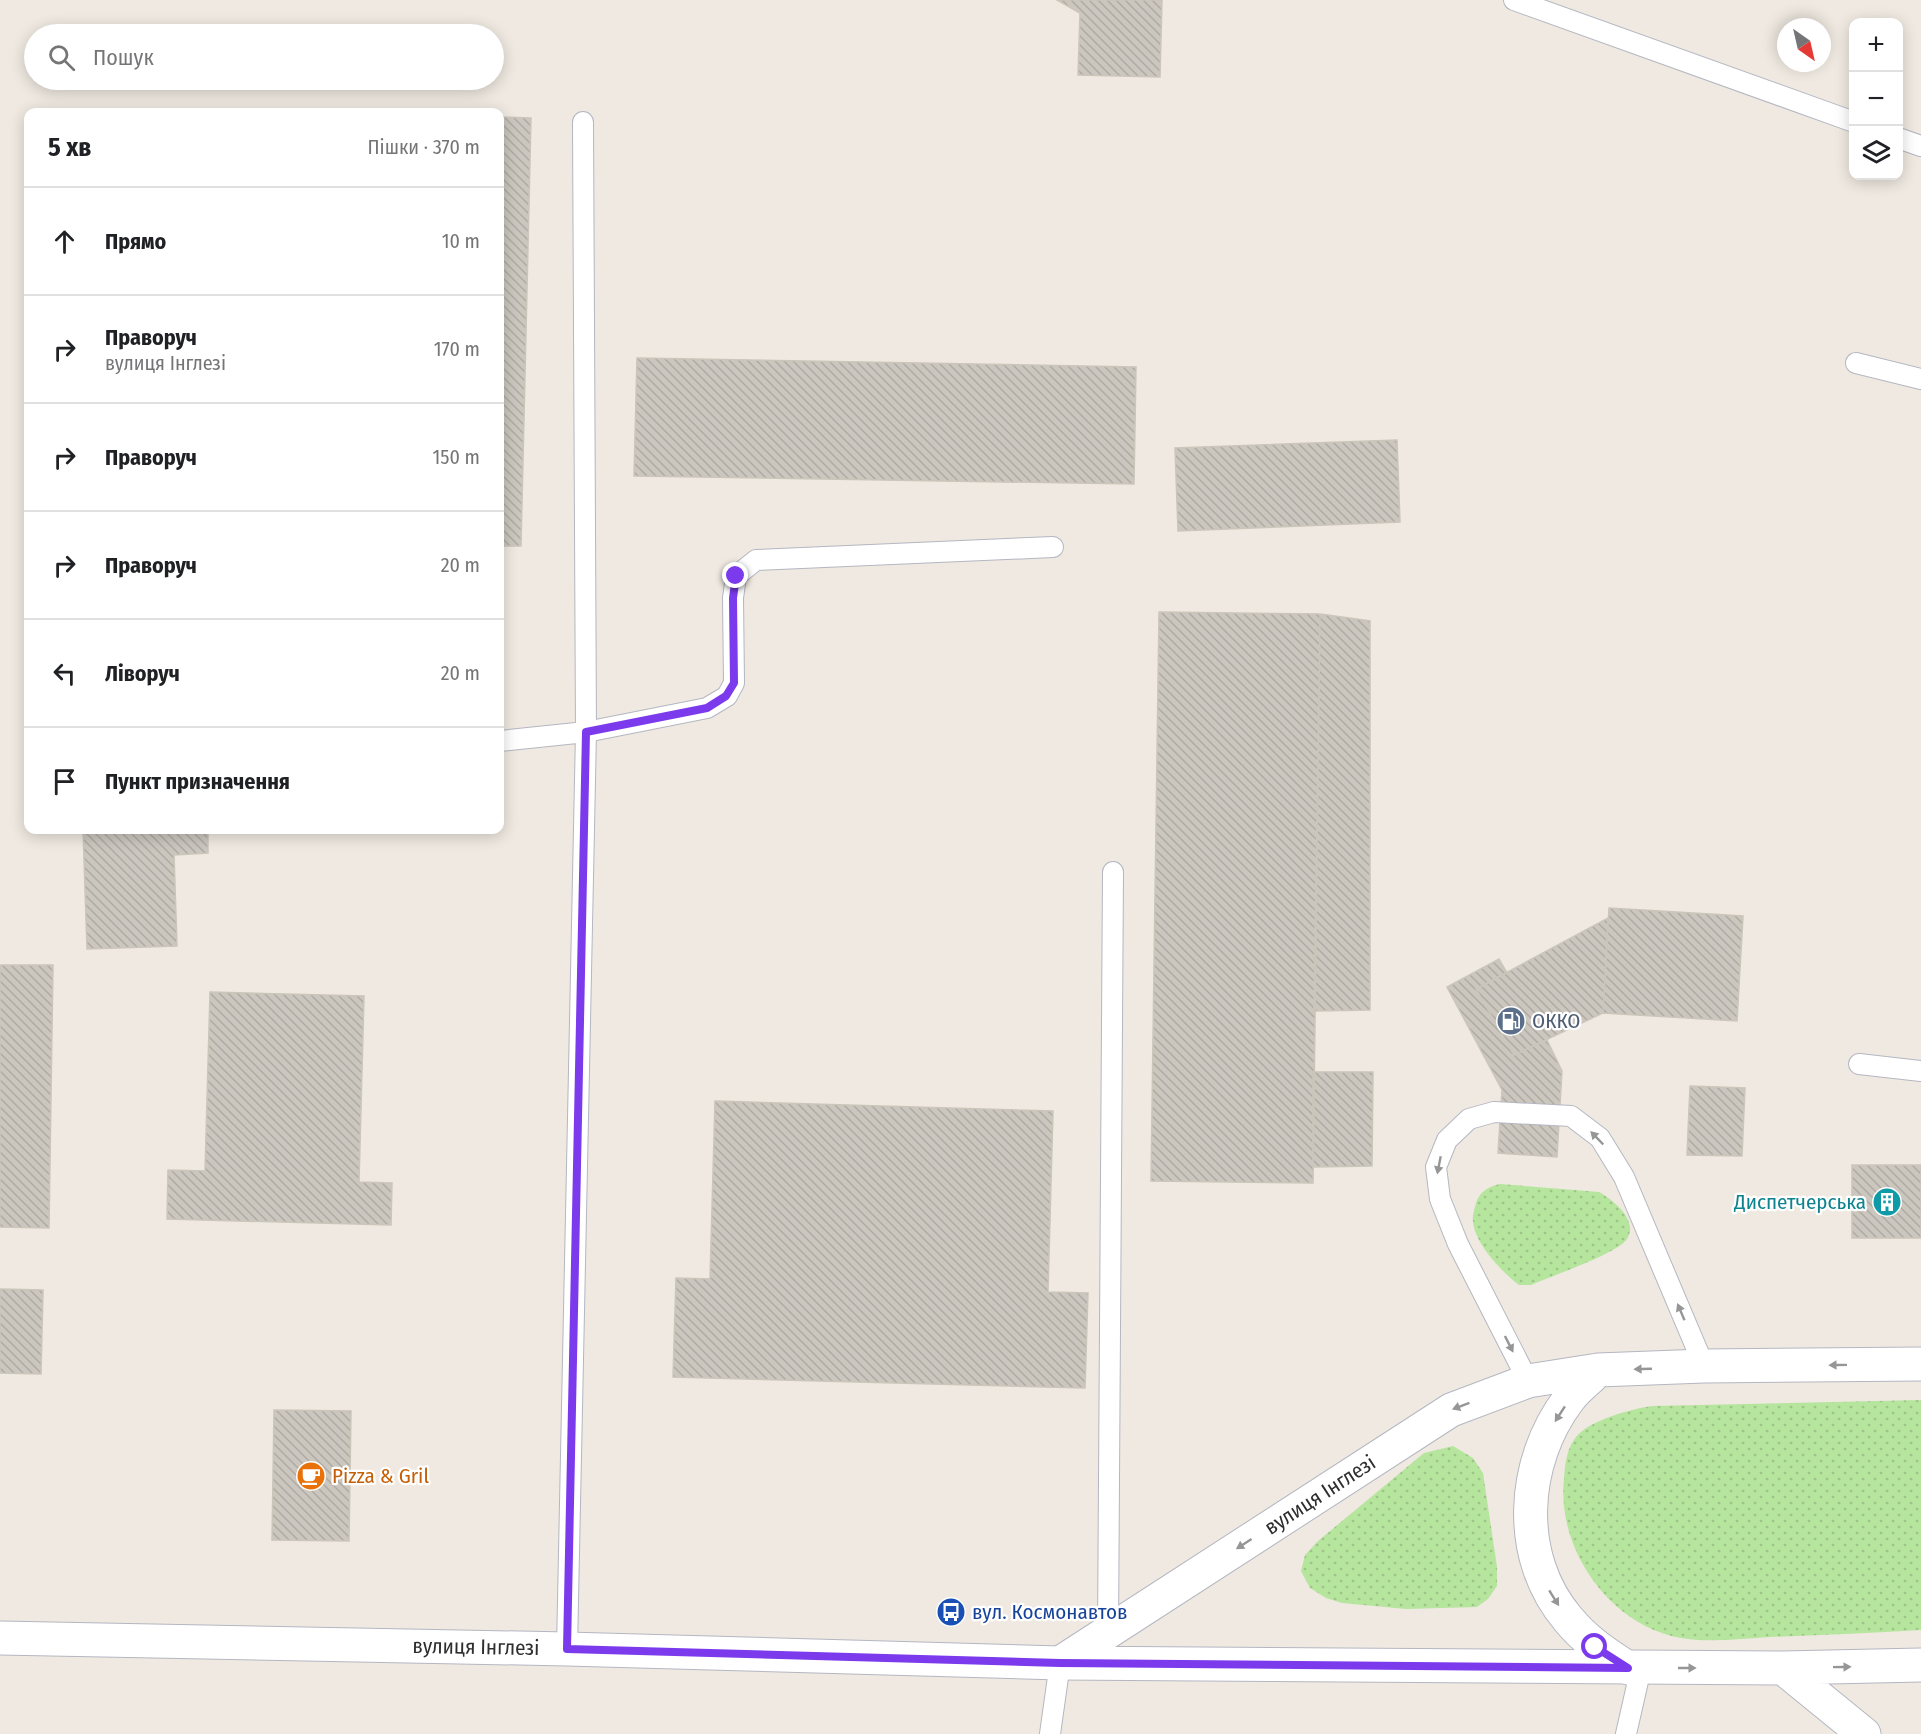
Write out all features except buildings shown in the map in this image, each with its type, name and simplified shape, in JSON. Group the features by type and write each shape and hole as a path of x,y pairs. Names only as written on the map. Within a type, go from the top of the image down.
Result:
{"main road":[{"name":"вулиця Інглезі","path":"1060,1663 1451,1410 1528,1381 1599,1370 1704,1366 1921,1364"},
{"path":"1599,1370 1570,1398 1548,1431 1534,1468 1529,1508 1533,1547 1546,1585 1567,1618 1595,1647 1634,1668"},
{"name":"вулиця Інглезі","path":"0,1638 567,1649 1060,1663 1634,1668 1921,1665"},
{"path":"1783,1668 1864,1734"}],"lane":[{"path":"1514,0 1849,120"},
{"path":"567,1649 586,732 583,122"},
{"path":"1903,139 1921,146"},
{"path":"1856,363 1921,379"},
{"path":"504,741 586,732 707,708 726,696 734,683 733,598 736,576 756,560 1053,547"},
{"path":"1108,1632 1113,873"},
{"path":"1859,1064 1921,1071"},
{"path":"1528,1381 1458,1244 1440,1199 1436,1167 1447,1140 1469,1119 1494,1112 1571,1116 1600,1138 1624,1177 1704,1366"},
{"path":"1050,1734 1060,1663"},
{"path":"1626,1734 1634,1668"}],"green space":[{"path":"1500,1184 1599,1192 1623,1211 1630,1225 1630,1232 1621,1245 1611,1251 1531,1285 1519,1285 1490,1257 1475,1230 1473,1216 1478,1198 1487,1189"},
{"path":"1921,1400 1921,1630 1715,1640 1675,1637 1640,1623 1620,1609 1602,1592 1576,1550 1568,1527 1564,1503 1565,1464 1574,1440 1588,1427 1598,1422 1621,1413 1652,1406"},
{"path":"1453,1446 1473,1458 1483,1473 1497,1567 1497,1586 1488,1599 1477,1607 1406,1609 1342,1603 1326,1598 1310,1588 1301,1571 1305,1555 1318,1541 1424,1453"}],"place":[{"name":"ОККО","path":"1511,1021"},
{"name":"Диспетчерська","path":"1887,1202"},
{"name":"Pizza & Gril","path":"311,1476"},
{"name":"вул. Космонавтов","path":"951,1612"}],"route":[{"path":"736,576 733,598 734,683 726,696 707,708 586,732 567,1649 1060,1663 1628,1668 1595,1647"}]}
